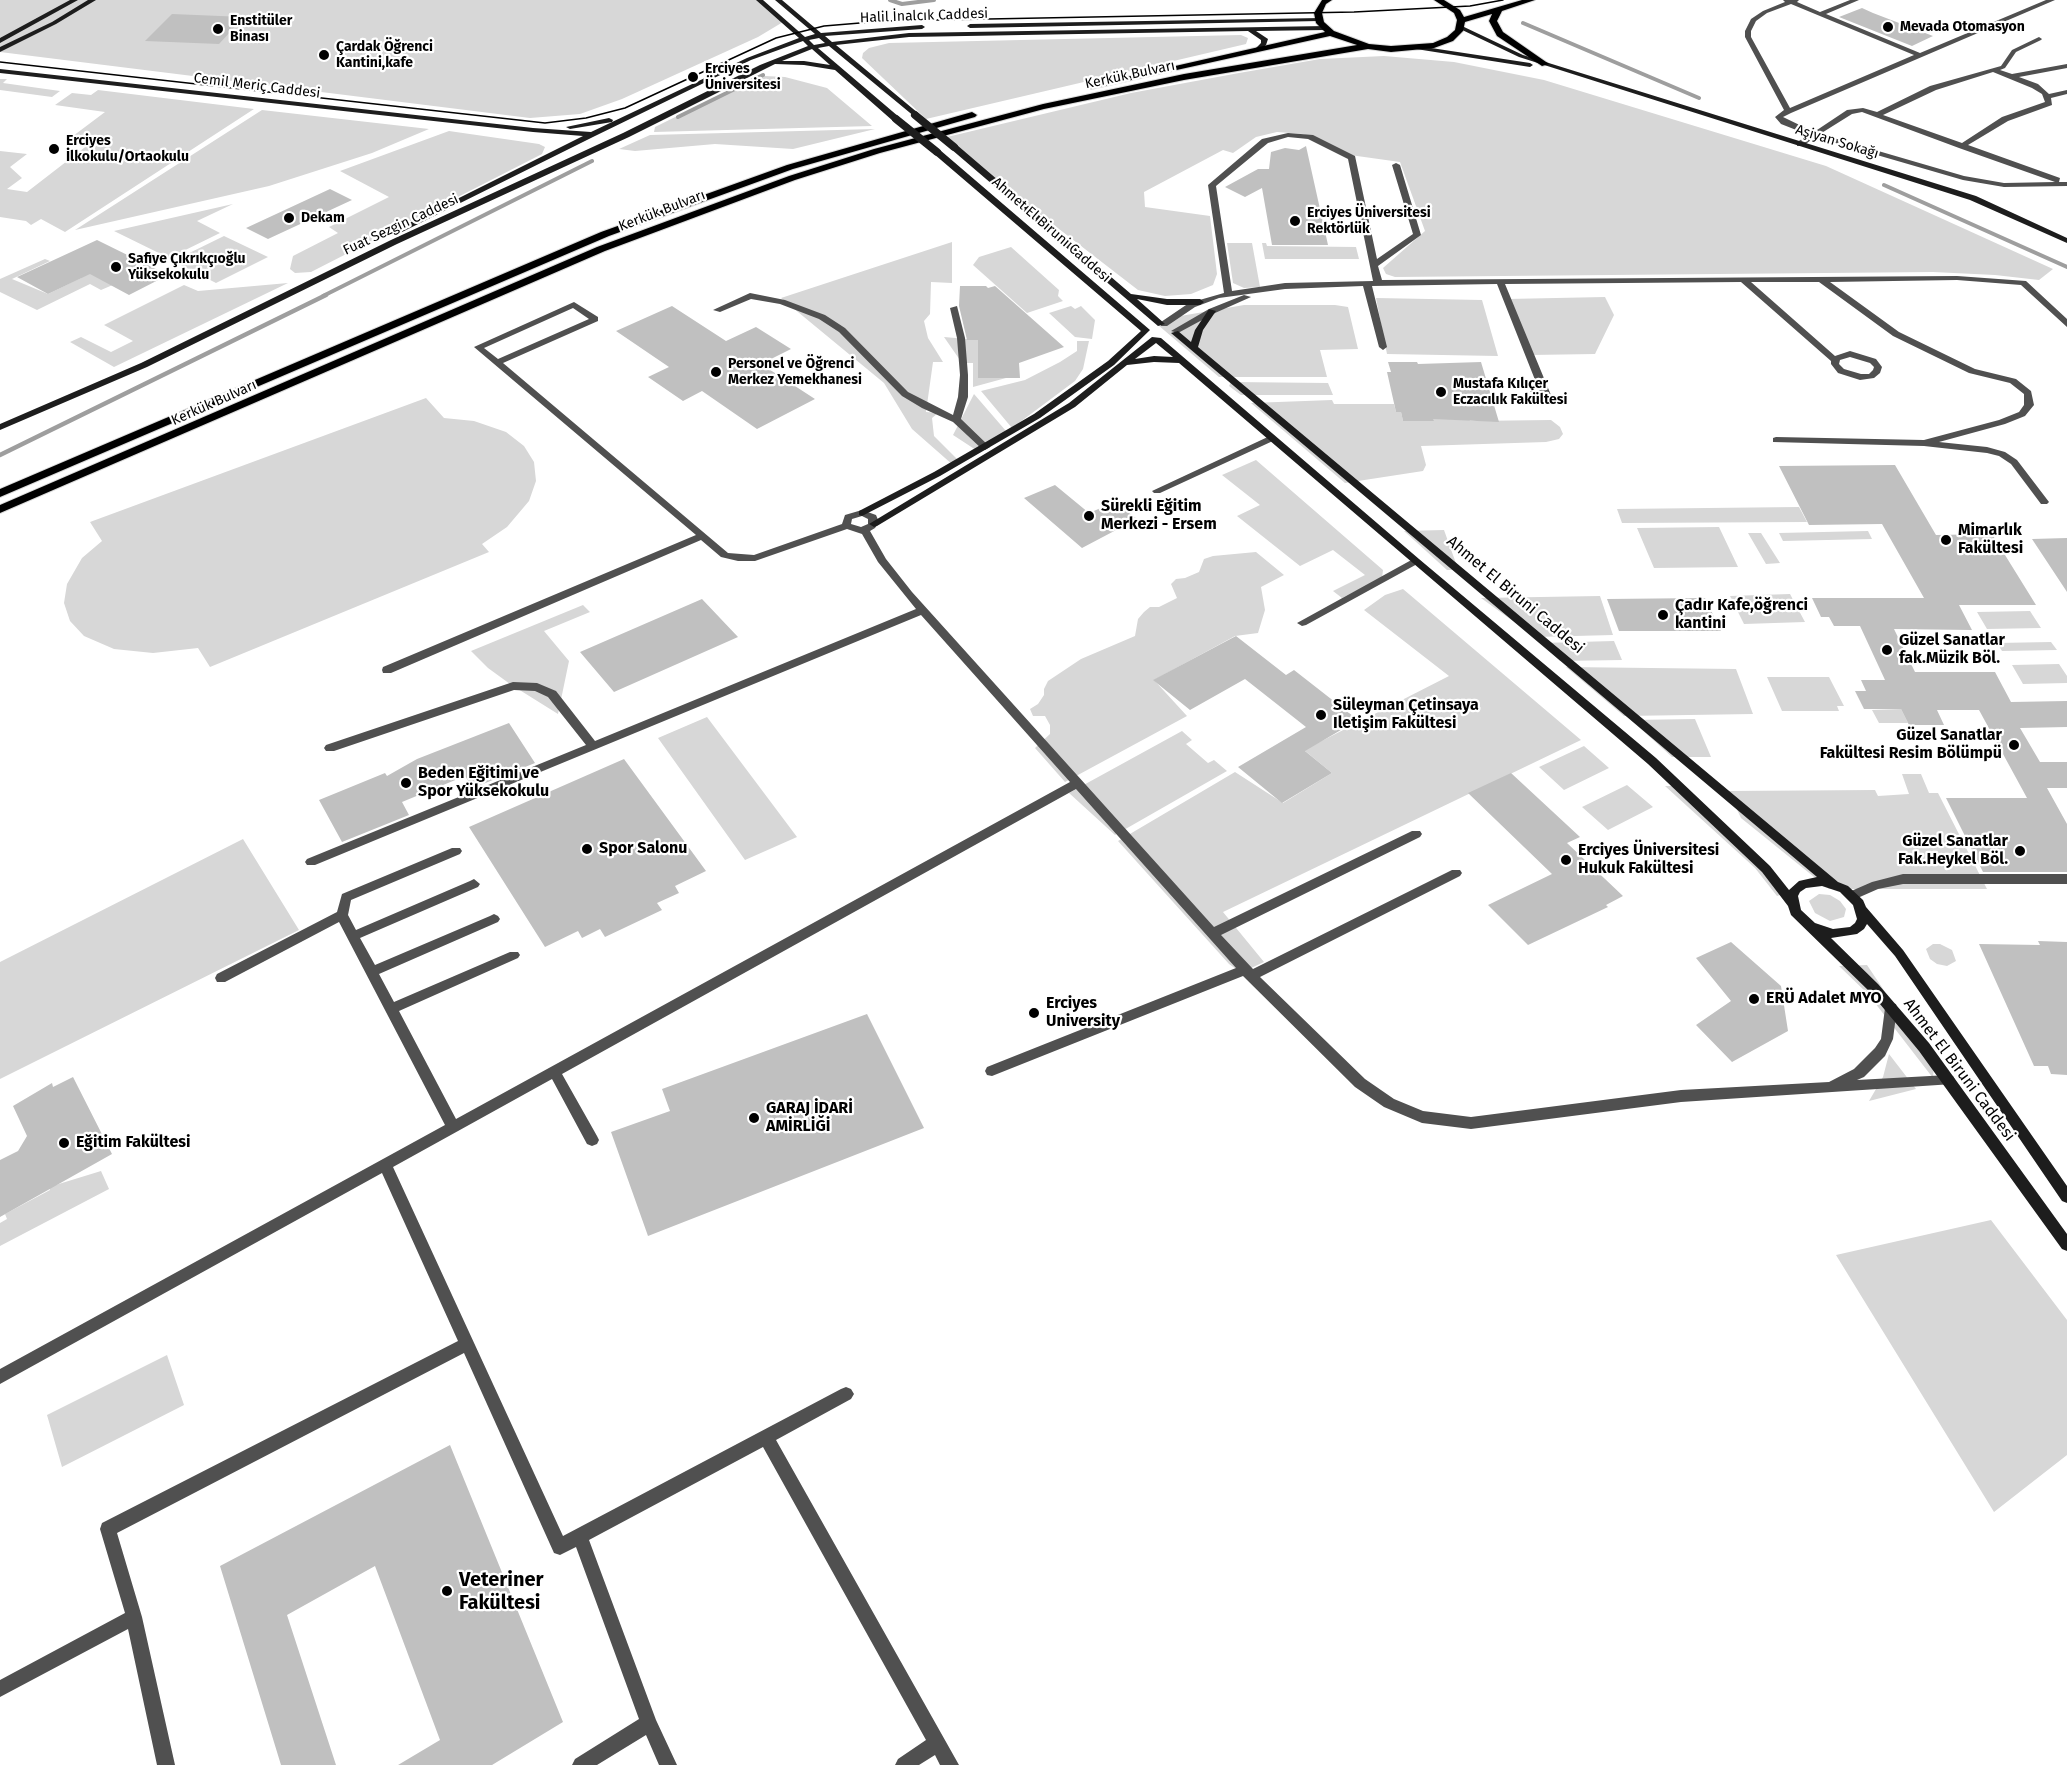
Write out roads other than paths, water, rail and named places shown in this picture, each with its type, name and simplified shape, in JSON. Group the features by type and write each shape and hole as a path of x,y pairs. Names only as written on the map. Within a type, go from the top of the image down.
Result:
{"main road":[{"path":"1324,1 1318,13 1319,19 1329,31 1368,46 1391,49 1418,48 1449,39 1459,31 1457,12 1438,0"},
{"path":"1460,24 1531,0"},
{"path":"1498,10 1493,21 1500,34 1545,64"},
{"name":"Kerkük Bulvarı","path":"0,493 546,258 699,198 914,130 1329,31"},
{"name":"Kerkük Bulvarı","path":"0,509 570,262 700,210 781,182 877,151 1043,107 1185,77 1368,46"}],"street":[{"path":"0,41 75,0"},
{"path":"0,50 93,0"},
{"path":"759,0 837,69"},
{"path":"778,0 851,62 856,51 878,37"},
{"path":"1820,14 1856,0"},
{"path":"2052,0 1780,115 1782,120 1815,135 1974,181 2004,185 2067,183"},
{"path":"1788,111 1748,37 1750,26 1758,16 1772,8 1790,1 1919,56"},
{"name":"Halil İnalcık Caddesi","path":"802,39 819,35 897,27 1319,19"},
{"name":"Aşiyan Sokağı","path":"1460,24 1521,56 1973,198 2067,241"},
{"path":"1247,30 1260,34 1265,39 1264,44 1258,49"},
{"name":"Halil İnalcık Caddesi","path":"812,47 878,37 1247,30 1329,31"},
{"name":"Fuat Sezgin Caddesi","path":"0,419 149,355 592,134 749,59 802,39"},
{"path":"1879,114 1933,88 2003,67 2009,56 2021,47 2039,39"},
{"name":"Fuat Sezgin Caddesi","path":"0,427 136,370 394,242 626,135 762,66 812,47"},
{"name":"Aşiyan Sokağı","path":"1418,48 1516,63 1595,80"},
{"name":"Ahmet El Biruni Caddesi","path":"851,62 1833,884"},
{"path":"762,66 804,63 837,69"},
{"path":"2013,76 2067,66"},
{"name":"Ahmet El Biruni Caddesi","path":"837,69 1146,331 1147,335 1157,339"},
{"path":"1962,146 2005,119 2049,103 2047,96 2035,86 1994,70"},
{"name":"Cemil Meriç Caddesi","path":"0,71 175,88 512,128"},
{"path":"2047,96 2067,92"},
{"path":"512,128 551,129 584,126 642,110"},
{"path":"1800,144 1852,110 1863,110 2067,183"},
{"path":"512,128 626,135"},
{"path":"512,128 549,135 556,141 557,146 552,154"},
{"path":"1228,294 1212,185 1265,141 1284,135 1310,137 1352,158 1378,283"},
{"path":"1374,265 1417,235 1396,165"},
{"path":"848,526 846,522 848,517 862,513 985,447 1069,395 1111,363 1151,325 1162,324 1181,310 1228,294 1285,286 1378,283 1957,278 2022,283 2067,324"},
{"path":"1821,279 1896,334 1972,371 2013,381 2028,393 2029,405 2022,414 2002,422 1924,443"},
{"path":"1743,280 1835,360"},
{"path":"1500,282 1548,400"},
{"path":"1367,284 1383,347"},
{"path":"496,363 594,319 574,305 477,347 496,363 703,536 725,555 746,559 765,556 848,526 856,530 870,527 1044,422 1157,339 1168,339 1175,332 1212,311 1247,297 1285,286"},
{"path":"717,310 750,296 782,302 811,312 842,330 914,400 956,420 985,447"},
{"path":"1130,296 1167,302 1200,302"},
{"path":"954,308 961,338 964,386 956,420"},
{"path":"1193,348 1199,330 1212,311"},
{"path":"1157,339 1652,761 1766,870 1792,903 1795,912 1811,926 1833,934 1844,933 1860,926 1863,911 1853,895 1833,884 1812,882 1803,884 1796,889 1792,903"},
{"path":"1127,363 1154,359 1181,360"},
{"path":"1157,491 1272,438"},
{"path":"1776,440 1924,443 1987,450 2002,454 2019,466 2044,502"},
{"path":"862,513 872,516 870,527 882,560 1248,973 1367,1089 1405,1110 1439,1120 1471,1123 1681,1096 1948,1080"},
{"path":"387,670 703,536"},
{"path":"1302,622 1415,561"},
{"path":"311,862 924,610"},
{"path":"330,748 513,686 537,687 552,694 593,746"},
{"path":"0,1377 1078,783"},
{"path":"1213,933 1416,834"},
{"path":"454,1128 342,915 346,897 456,851"},
{"path":"992,1071 1248,973 1456,873"},
{"path":"1853,895 1876,885 1903,879 2067,879"},
{"path":"353,936 474,884"},
{"name":"Ahmet El Biruni Caddesi","path":"1863,911 1899,953 2067,1197"},
{"path":"220,978 342,915"},
{"path":"372,972 494,919"},
{"name":"Ahmet El Biruni Caddesi","path":"1811,926 1849,962 1891,1008 1948,1080 2067,1245"},
{"path":"392,1009 514,955"},
{"path":"1810,1089 1844,1081 1871,1064 1887,1039 1891,1008"},
{"path":"555,1072 592,1140"},
{"path":"386,1166 560,1547 846,1394"},
{"path":"166,1765 134,1617 108,1529 467,1344"},
{"path":"766,1437 950,1765"},
{"path":"580,1536 649,1723 668,1765"},
{"path":"0,1689 134,1617"},
{"path":"581,1765 649,1723"},
{"path":"904,1765 937,1743"}],"waterway":[{"path":"890,0 902,4 934,0"},
{"path":"1523,23 1699,98"},
{"path":"678,117 763,75"},
{"path":"323,296 592,161"},
{"path":"1884,185 2067,267"},
{"path":"0,455 326,295"}],"tram line":[{"path":"0,62 545,123 586,118 625,108 776,38 824,26 884,21 1354,12 1470,6 1503,0"}],"place":[{"name":"Mevada Otomasyon","path":"1888,27"},
{"name":"Enstitüler Binası","path":"218,29"},
{"name":"Çardak Öğrenci Kantini,kafe","path":"324,55"},
{"name":"Erciyes Üniversitesi","path":"693,77"},
{"name":"Erciyes İlkokulu/Ortaokulu","path":"54,149"},
{"name":"Dekam","path":"289,218"},
{"name":"Erciyes Üniversitesi Rektörlük","path":"1295,221"},
{"name":"Safiye Çıkrıkçıoğlu Yüksekokulu","path":"116,267"},
{"name":"Personel ve Öğrenci Merkez Yemekhanesi","path":"716,372"},
{"name":"Mustafa Kılıçer Eczacılık Fakültesi","path":"1441,392"},
{"name":"Sürekli Eğitim Merkezi - Ersem","path":"1089,516"},
{"name":"Mimarlık Fakültesi","path":"1946,540"},
{"name":"Çadır Kafe,öğrenci kantini","path":"1663,615"},
{"name":"Güzel Sanatlar fak.Müzik Böl.","path":"1887,650"},
{"name":"Süleyman Çetinsaya Iletişim Fakültesi","path":"1321,715"},
{"name":"Güzel Sanatlar Fakültesi Resim Bölümpü","path":"2014,745"},
{"name":"Beden Eğitimi ve Spor Yüksekokulu","path":"406,783"},
{"name":"Spor Salonu","path":"587,849"},
{"name":"Güzel Sanatlar Fak.Heykel Böl.","path":"2020,851"},
{"name":"Erciyes Üniversitesi Hukuk Fakültesi","path":"1566,860"},
{"name":"ERÜ Adalet MYO","path":"1754,999"},
{"name":"Erciyes University","path":"1034,1013"},
{"name":"GARAJ İDARİ AMİRLİĞİ","path":"754,1118"},
{"name":"Eğitim Fakültesi","path":"64,1143"},
{"name":"Veteriner Fakültesi","path":"447,1591"}]}
